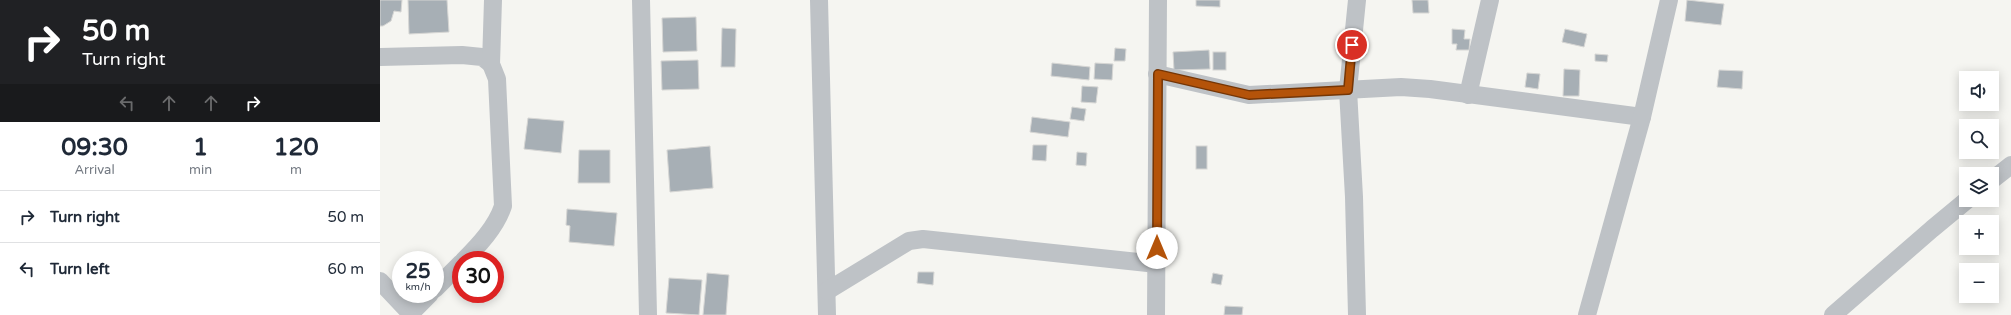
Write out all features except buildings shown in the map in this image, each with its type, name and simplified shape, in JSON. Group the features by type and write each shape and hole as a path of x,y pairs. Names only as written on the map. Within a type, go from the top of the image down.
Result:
{"street":[{"path":"472,251 500,216 503,206 497,78 491,64 493,0"},
{"path":"641,0 648,315"},
{"path":"819,0 827,315"},
{"path":"1156,315 1158,0"},
{"path":"1357,0 1348,90 1354,197 1357,315"},
{"path":"1468,94 1490,0"},
{"path":"1587,315 1642,117 1669,0"},
{"path":"380,57 462,55 482,57 491,64"},
{"path":"1158,74 1249,95 1401,87 1468,94 1642,117"},
{"path":"1999,174 2011,165"},
{"path":"1833,315 1959,207"},
{"path":"827,291 909,241 923,239 1157,264"},
{"path":"444,280 452,272"},
{"path":"380,281 410,314 421,303"}],"route":[{"path":"1157,248 1158,74 1230,92 1249,95 1348,90 1352,45"}]}
